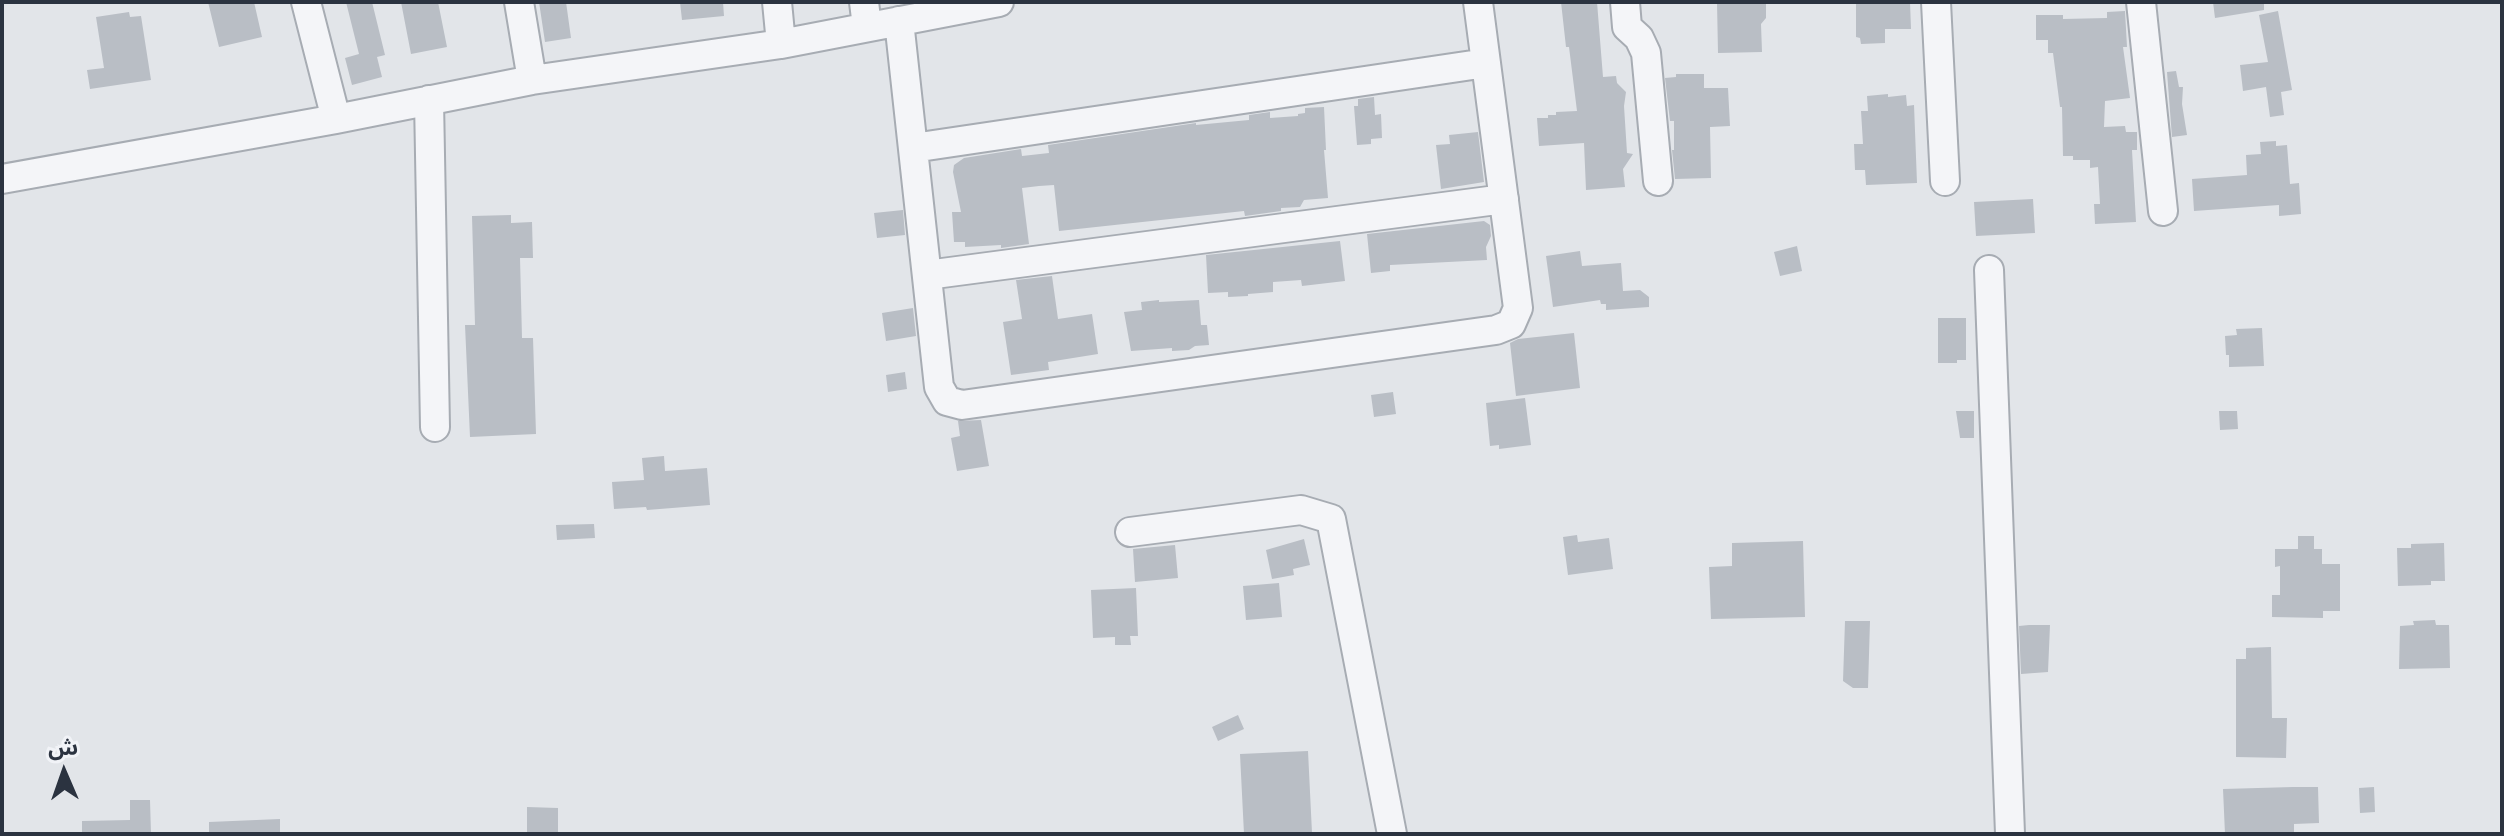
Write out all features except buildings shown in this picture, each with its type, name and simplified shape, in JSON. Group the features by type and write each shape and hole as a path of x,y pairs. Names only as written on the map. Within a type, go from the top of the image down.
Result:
{"street":[{"path":"306,2 336,119"},
{"path":"519,2 532,80"},
{"path":"777,2 781,44"},
{"path":"2,179 532,80 781,44 866,14 899,21 999,2"},
{"path":"899,21 939,387 947,401 962,405 1496,330 1511,324 1518,308 1478,2"},
{"path":"1625,2 1627,27 1639,38 1646,53 1658,181"},
{"path":"1936,2 1945,181"},
{"path":"2141,2 2163,211"},
{"path":"913,148 1486,63"},
{"path":"429,100 435,427"},
{"path":"927,275 1504,199"},
{"path":"1989,270 2010,834"},
{"path":"1130,532 1301,510 1331,519 1392,834"}]}
